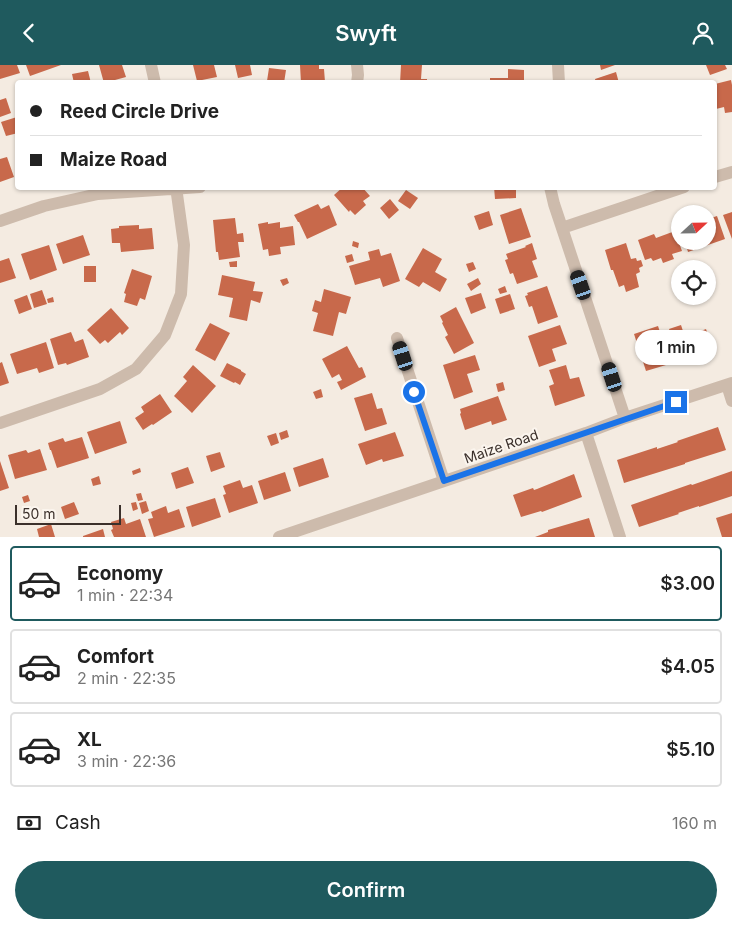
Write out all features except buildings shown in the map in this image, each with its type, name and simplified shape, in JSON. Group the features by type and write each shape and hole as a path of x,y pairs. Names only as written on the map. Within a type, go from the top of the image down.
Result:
{"street":[{"path":"151,65 154,80"},
{"path":"357,65 357,80"},
{"path":"558,65 559,80"},
{"path":"717,176 732,172"},
{"path":"0,221 44,207 98,194 150,190"},
{"path":"0,423 100,389 136,369 164,335 181,294 184,245 176,190"},
{"path":"551,190 625,418"},
{"path":"562,228 675,190"},
{"path":"397,338 444,481"},
{"path":"729,384 732,401"},
{"name":"Maize Road","path":"279,537 729,384"},
{"path":"586,433 620,537"}],"route":[{"path":"414,392 444,481 676,402"}]}
